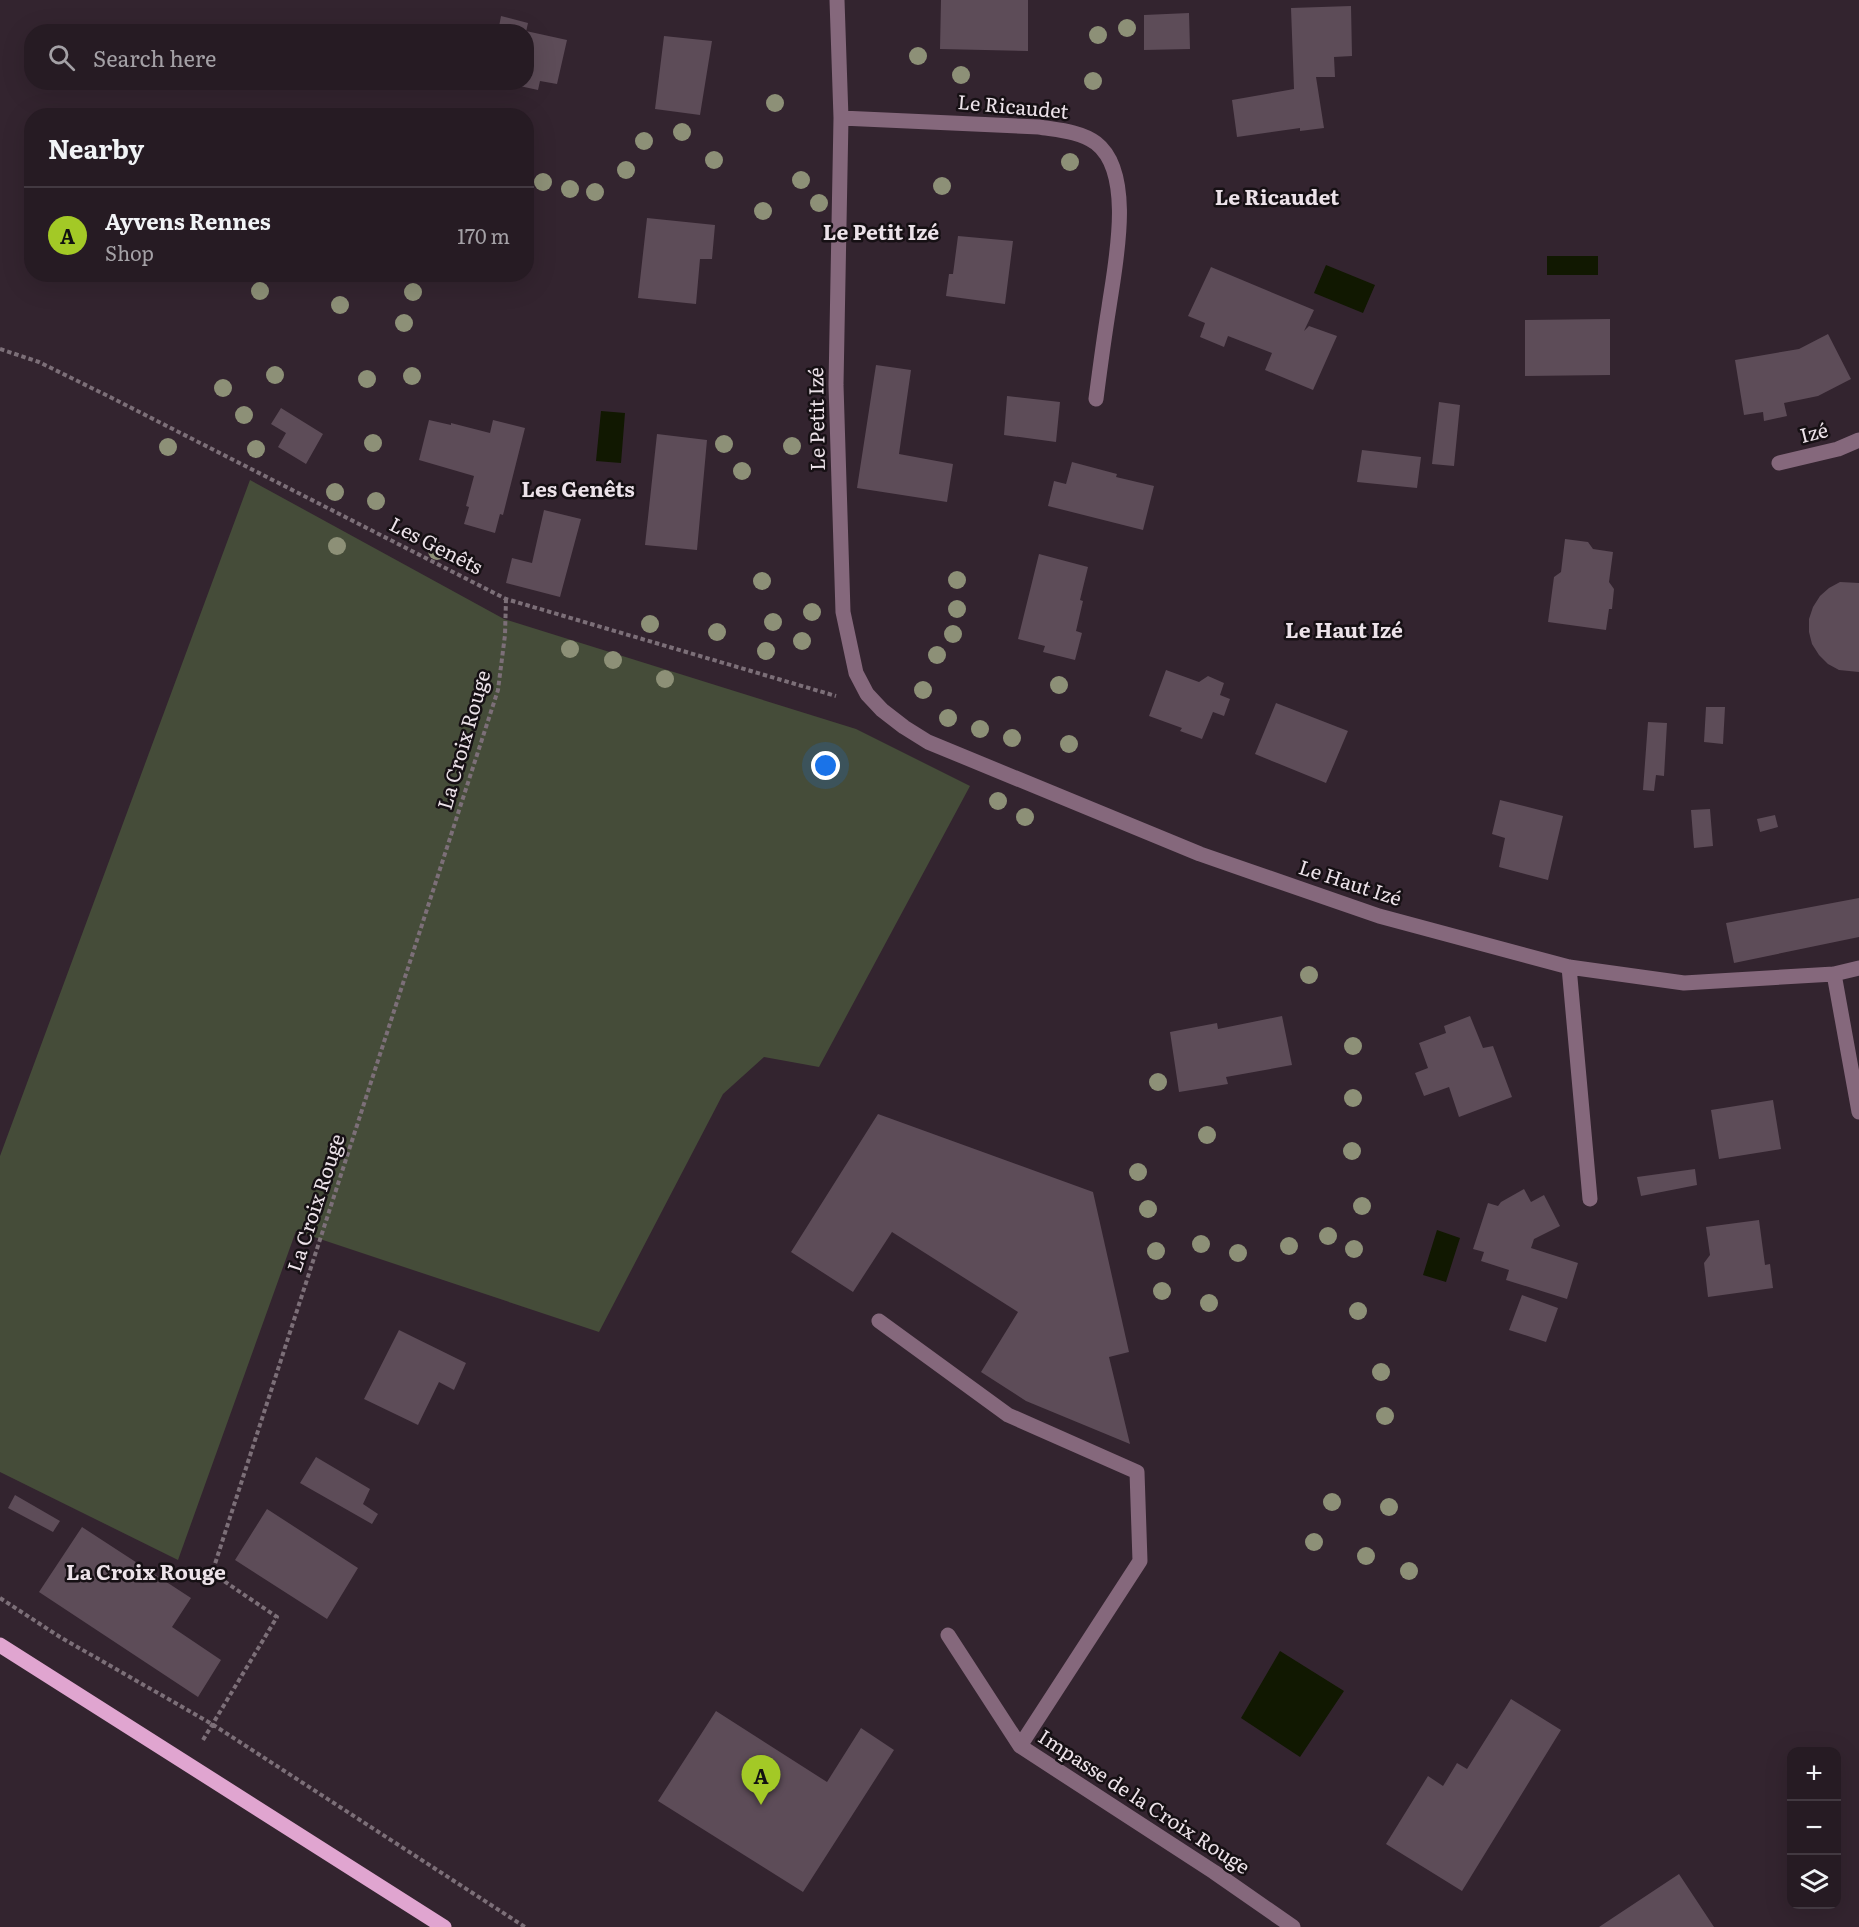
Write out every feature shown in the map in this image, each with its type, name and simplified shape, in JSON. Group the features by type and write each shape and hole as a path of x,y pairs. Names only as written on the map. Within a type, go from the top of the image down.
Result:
{"main road":[{"path":"0,1645 444,1927"}],"street":[{"name":"Le Petit Izé","path":"837,0 841,118 836,385 843,612 856,673 867,694 882,710"},
{"name":"Le Ricaudet","path":"841,118 1038,127 1071,131 1096,143 1108,158 1116,179 1119,205 1118,241 1096,399"},
{"name":"Izé","path":"1779,463 1838,449 1859,440"},
{"name":"Le Haut Izé","path":"882,710 928,742 1200,854 1379,916 1569,967 1684,983 1834,974 1859,968"},
{"path":"1569,967 1590,1199"},
{"path":"1834,974 1859,1112"},
{"path":"879,1321 1008,1415 1137,1472 1140,1561 1020,1746"},
{"name":"Impasse de la Croix Rouge","path":"948,1635 1020,1746 1214,1872 1293,1927"}],"path":[{"name":"Les Genêts","path":"0,349 39,362 123,403 506,599 837,697"},
{"name":"La Croix Rouge","path":"188,1764 277,1617 212,1573 498,690 506,635 506,599"},
{"path":"0,1598 60,1637 212,1724 525,1927"}],"shaded area":[{"path":"1547,256 1598,256 1598,275 1547,275"},
{"path":"1326,265 1375,285 1363,313 1314,293"},
{"path":"601,411 625,413 621,463 596,461"},
{"path":"250,480 504,619 856,729 970,786 819,1067 764,1057 723,1094 599,1332 296,1231 178,1560 0,1472 0,1156"},
{"path":"1437,1230 1460,1238 1446,1282 1423,1275"},
{"path":"1280,1651 1344,1691 1300,1757 1241,1718"}],"building":[{"path":"941,0 1028,0 1028,51 940,49"},
{"path":"1351,6 1352,56 1334,57 1335,77 1316,77 1324,128 1300,131 1300,128 1237,137 1232,100 1294,89 1291,8"},
{"path":"1189,13 1190,49 1144,50 1144,15"},
{"path":"501,16 528,23 528,24 500,24"},
{"path":"534,33 567,40 557,84 540,81 538,90 534,89"},
{"path":"664,36 712,41 700,115 655,109"},
{"path":"647,218 715,225 712,259 700,259 696,304 638,298"},
{"path":"958,236 1013,241 1005,304 946,296 949,274 953,274"},
{"path":"1211,267 1314,310 1304,331 1309,326 1337,336 1313,390 1265,370 1272,353 1228,336 1224,347 1200,337 1205,323 1188,316"},
{"path":"1610,319 1610,375 1525,376 1525,320"},
{"path":"1828,334 1851,379 1818,396 1784,403 1787,416 1764,421 1763,412 1744,415 1735,360 1799,349"},
{"path":"876,365 911,370 899,454 953,464 947,502 857,488"},
{"path":"1007,396 1060,402 1056,442 1004,435"},
{"path":"1439,402 1460,405 1454,466 1432,464"},
{"path":"281,408 323,434 306,464 278,447 286,433 271,424"},
{"path":"429,420 490,433 493,420 525,428 503,515 500,514 495,533 464,524 474,476 419,460"},
{"path":"657,434 707,440 697,550 645,545"},
{"path":"1362,450 1421,457 1417,488 1357,482"},
{"path":"1072,462 1117,474 1116,477 1154,486 1143,530 1048,506 1054,481 1066,484"},
{"path":"544,510 581,519 560,597 506,583 512,558 532,563"},
{"path":"1565,539 1588,542 1593,549 1613,552 1609,582 1614,589 1612,609 1609,609 1606,630 1548,622 1554,577 1561,572"},
{"path":"1039,554 1088,567 1080,600 1083,601 1076,631 1082,633 1075,660 1043,652 1045,646 1018,639"},
{"path":"1840,582 1859,583 1859,672 1839,670 1828,664 1812,644 1809,632 1809,619 1813,607 1820,596"},
{"path":"1166,670 1199,682 1208,676 1224,683 1220,695 1230,699 1224,716 1213,712 1202,739 1180,731 1182,728 1149,716"},
{"path":"1276,703 1348,731 1326,783 1255,754"},
{"path":"1706,707 1725,707 1723,744 1704,742"},
{"path":"1648,722 1667,723 1664,776 1656,775 1654,791 1643,790"},
{"path":"1500,800 1563,816 1548,880 1499,867 1505,838 1492,834"},
{"path":"1710,809 1713,846 1694,848 1691,810"},
{"path":"1775,815 1778,827 1760,832 1757,819"},
{"path":"1859,898 1859,937 1734,963 1726,923"},
{"path":"1282,1016 1292,1065 1226,1077 1228,1084 1179,1092 1170,1032 1217,1023 1218,1029"},
{"path":"1470,1016 1483,1048 1493,1046 1512,1097 1459,1117 1449,1087 1424,1096 1415,1073 1428,1068 1419,1043 1446,1033 1444,1026"},
{"path":"1773,1100 1781,1149 1719,1159 1711,1110"},
{"path":"878,1114 1093,1192 1129,1352 1109,1357 1130,1444 1026,1401 981,1372 1018,1312 892,1232 853,1292 791,1252"},
{"path":"1695,1169 1697,1185 1641,1196 1637,1177"},
{"path":"1524,1189 1531,1202 1544,1195 1560,1226 1534,1239 1531,1248 1578,1263 1567,1299 1506,1280 1509,1270 1481,1261 1484,1252 1473,1249 1488,1203 1498,1206"},
{"path":"1759,1220 1765,1265 1770,1264 1773,1288 1708,1297 1704,1263 1710,1255 1706,1227"},
{"path":"1522,1295 1558,1308 1546,1342 1509,1330"},
{"path":"399,1330 466,1363 454,1390 439,1382 418,1425 364,1399"},
{"path":"316,1457 370,1489 363,1504 378,1514 372,1524 300,1483"},
{"path":"15,1495 60,1521 53,1532 8,1508"},
{"path":"267,1509 358,1568 327,1619 235,1560"},
{"path":"82,1527 191,1598 172,1627 221,1660 198,1697 39,1592"},
{"path":"1511,1699 1561,1730 1462,1891 1386,1844 1428,1776 1443,1786 1457,1763 1467,1769"},
{"path":"716,1711 827,1782 861,1728 894,1750 803,1892 658,1801"},
{"path":"1679,1874 1714,1927 1599,1927"}],"place":[{"name":"Ayvens Rennes","path":"761,1805"}],"district":[{"name":"Le Ricaudet","path":"1277,198"},
{"name":"Le Petit Izé","path":"881,233"},
{"name":"Les Genêts","path":"578,490"},
{"name":"Le Haut Izé","path":"1344,631"},
{"name":"La Croix Rouge","path":"146,1573"}]}
